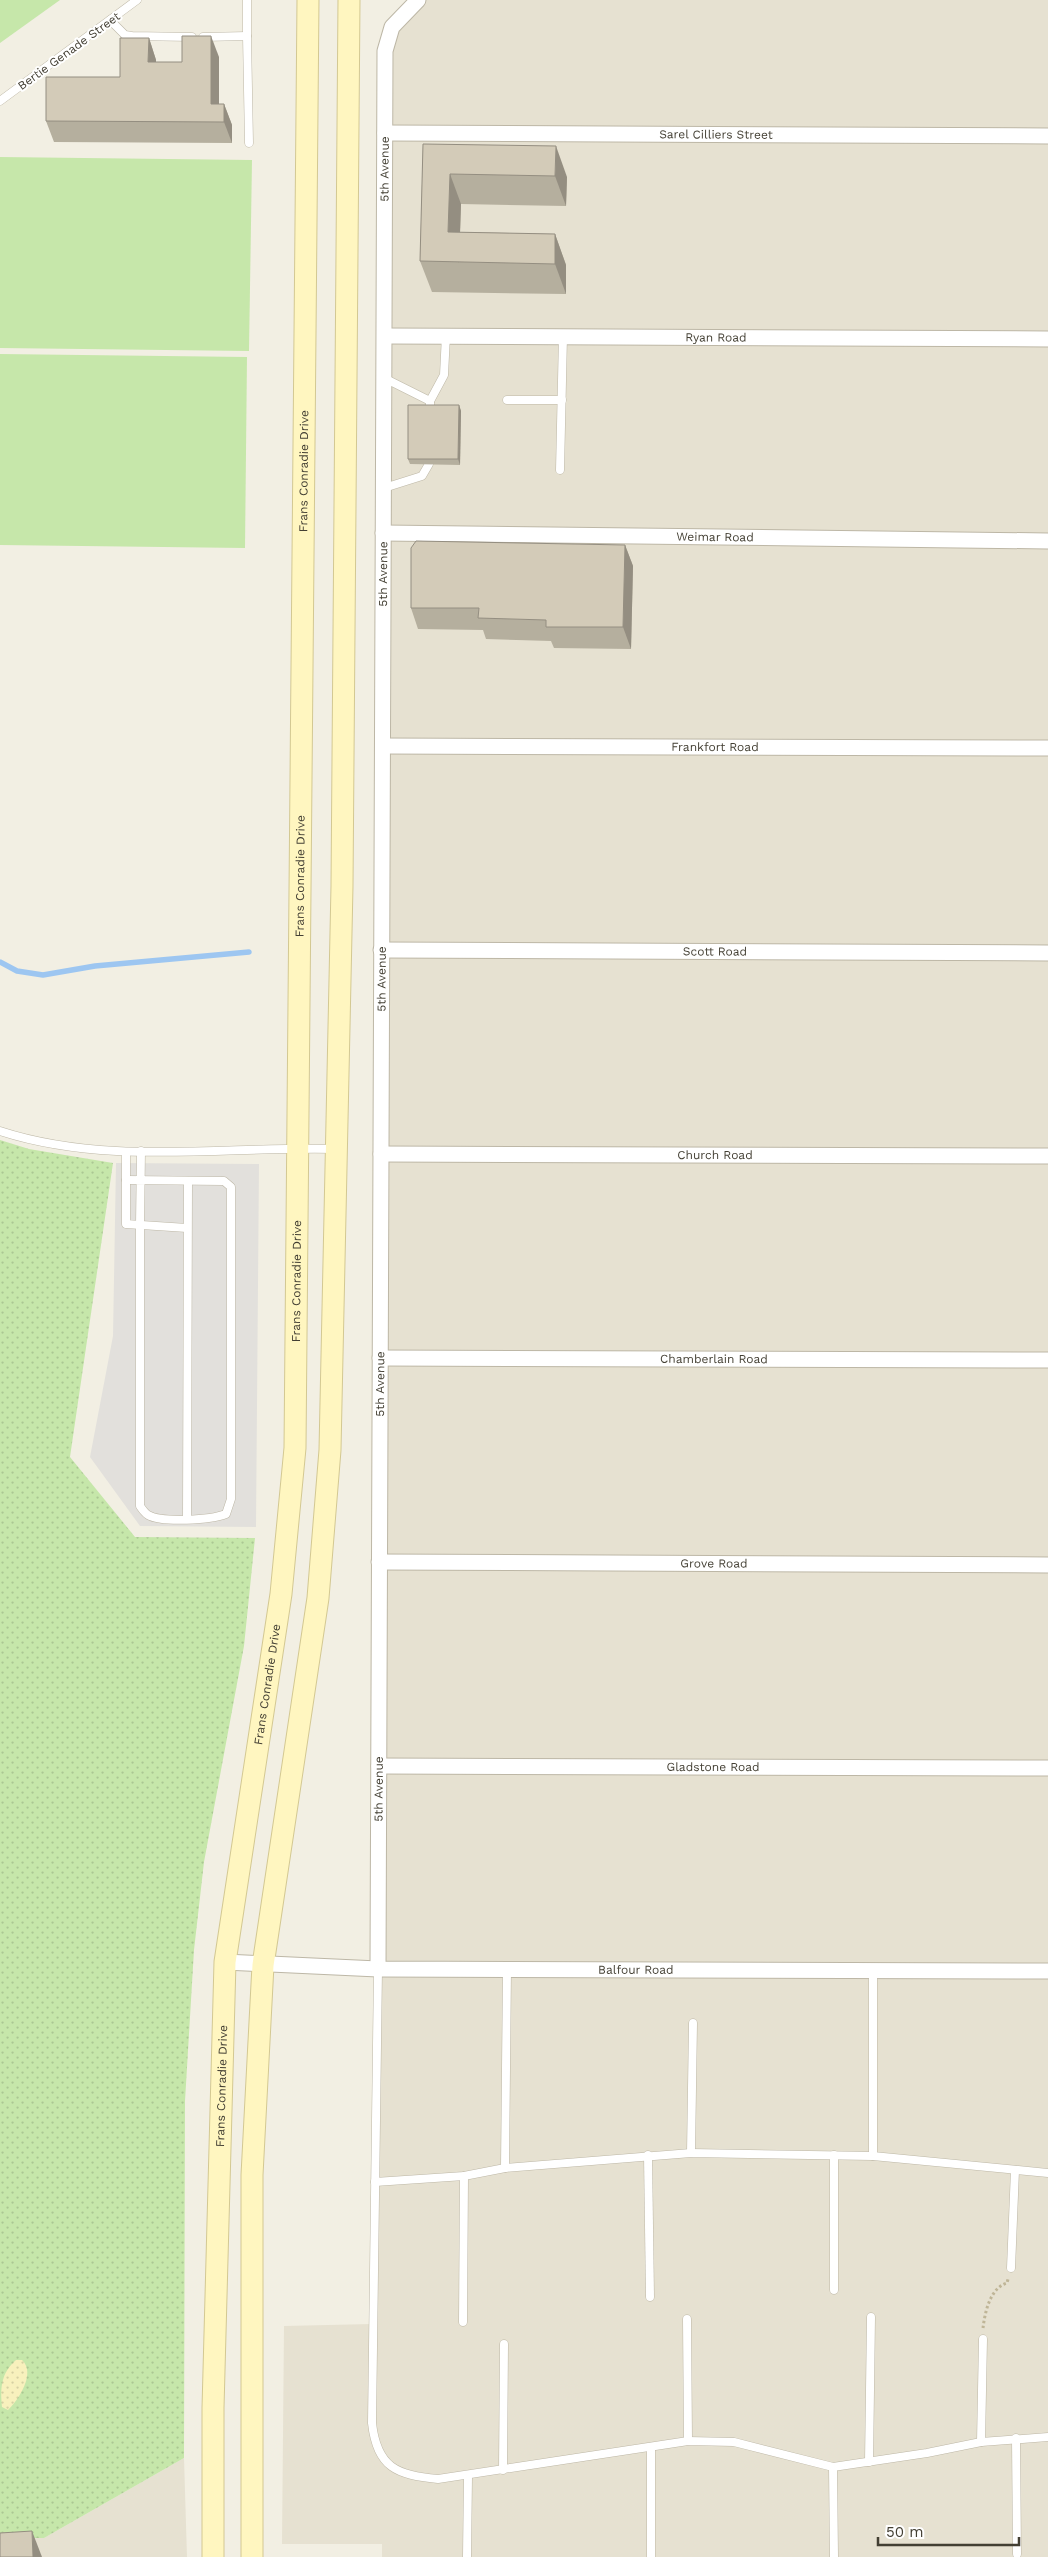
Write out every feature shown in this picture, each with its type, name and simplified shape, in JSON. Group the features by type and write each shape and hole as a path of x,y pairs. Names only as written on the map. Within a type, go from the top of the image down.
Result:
{"main road":[{"name":"Frans Conradie Drive","path":"213,2557 213,2398 225,1962 281,1594 294,1458 299,1148 308,0"},
{"path":"252,2557 252,2175 262,1965 318,1598 330,1450 342,876 348,0"}],"street":[{"name":"5th Avenue","path":"378,1969 385,133 388,37 392,27 418,0"},
{"name":"Sarel Cilliers Street","path":"385,133 1048,136"},
{"name":"Ryan Road","path":"385,336 1048,339"},
{"name":"Weimar Road","path":"384,533 1048,540"},
{"name":"Frankfort Road","path":"383,746 1048,748"},
{"name":"Scott Road","path":"381,950 1048,953"},
{"name":"Church Road","path":"381,1154 1048,1156"},
{"name":"Chamberlain Road","path":"380,1358 1048,1360"},
{"name":"Grove Road","path":"379,1562 1048,1565"},
{"name":"Gladstone Road","path":"379,1766 1048,1768"},
{"name":"Balfour Road","path":"225,1962 378,1969 1048,1971"}],"lane":[{"name":"Bertie Genade Street","path":"0,101 137,0"},
{"path":"247,0 249,144"},
{"path":"110,20 125,35 132,36 247,36"},
{"path":"431,411 430,401 444,375 446,335"},
{"path":"560,470 563,336"},
{"path":"384,378 430,401"},
{"path":"507,400 562,400"},
{"path":"384,488 422,476 429,464"},
{"path":"0,1132 31,1142 126,1152 299,1148 336,1149"},
{"path":"126,1152 126,1224 187,1228"},
{"path":"126,1180 142,1180 188,1181 224,1181 231,1187 230,1506 226,1514 217,1518 164,1519 148,1515 140,1506 140,1225 142,1180 141,1152"},
{"path":"187,1519 188,1181"},
{"path":"378,1969 374,2439 382,2458 393,2469 412,2476 429,2478 468,2476 688,2441 715,2439 833,2467 981,2442 1048,2437"},
{"path":"505,2168 507,1969"},
{"path":"873,1969 873,2156"},
{"path":"691,2153 693,2023"},
{"path":"375,2182 464,2176 505,2168 691,2153 873,2156 1048,2173"},
{"path":"834,2154 834,2290"},
{"path":"648,2155 650,2297"},
{"path":"1011,2268 1015,2170"},
{"path":"463,2322 464,2176"},
{"path":"869,2462 871,2317"},
{"path":"687,2320 688,2441"},
{"path":"981,2442 982,2339"},
{"path":"503,2470 504,2344"},
{"path":"1016,2438 1017,2554"},
{"path":"650,2557 651,2447"},
{"path":"833,2467 834,2557"},
{"path":"467,2557 468,2476"}],"path":[{"path":"982,2339 983,2326 990,2299 1000,2285 1007,2283 1011,2268"}],"shaded area":[{"path":"417,0 1048,0 1048,2557 382,2557 382,2544 282,2544 284,2326 372,2324 376,1968 384,50"},
{"path":"116,1163 259,1164 256,1527 140,1526 90,1457 113,1336"},
{"path":"184,2458 187,2557 0,2557 0,2538 44,2538"}],"green space":[{"path":"0,0 60,0 0,43"},
{"path":"0,157 252,160 249,351 0,348"},
{"path":"0,354 247,357 245,548 0,545"},
{"path":"0,1140 29,1149 113,1163 70,1457 135,1537 255,1538 244,1646 204,1862 194,1950 185,2101 184,2458 44,2538 0,2538"}],"sand":[{"path":"16,2360 22,2360 26,2365 27,2379 21,2393 8,2410 2,2407 1,2393 4,2376"}],"building":[{"path":"182,36 211,36 211,104 224,104 224,122 46,121 46,77 120,77 120,38 149,38 148,62 182,62"},
{"path":"423,144 556,146 555,176 450,174 448,232 555,234 555,264 420,261"},
{"path":"408,405 459,405 458,459 408,459"},
{"path":"416,541 625,545 623,627 546,627 546,620 478,618 479,608 411,608 411,548"},
{"path":"32,2531 33,2557 0,2557 0,2533"}],"waterway":[{"path":"0,962 17,971 43,975 95,966 249,952"}]}
